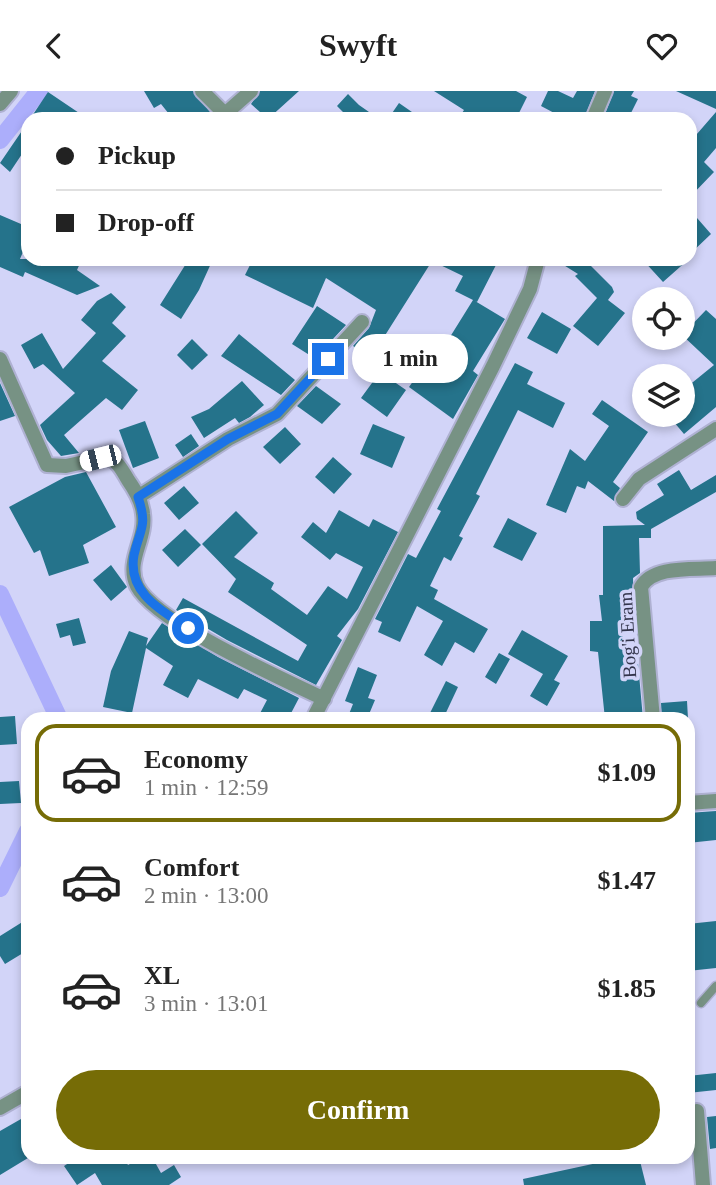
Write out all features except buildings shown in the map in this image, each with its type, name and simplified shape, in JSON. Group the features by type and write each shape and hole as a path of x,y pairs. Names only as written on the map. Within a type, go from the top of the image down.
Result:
{"street":[{"path":"0,104 11,91"},
{"path":"202,91 225,112"},
{"path":"234,112 251,91"},
{"path":"596,112 605,91"},
{"path":"317,712 493,366 530,289 536,266"},
{"path":"138,497 228,439 277,414 362,323"},
{"path":"0,359 47,465 55,468 107,457 114,459 138,497 144,514 143,532 134,554 133,571 138,587 153,605 206,640 324,699"},
{"path":"623,499 639,479 716,429"},
{"name":"Bog'i Eram","path":"652,712 641,587 645,579 655,573 716,568"},
{"path":"695,802 716,801"},
{"path":"0,1108 21,1096"},
{"path":"697,1111 703,1185"}],"lane":[{"path":"701,1003 716,986"}],"waterway":[{"path":"22,112 39,91"},
{"path":"0,140 21,114"},
{"path":"0,594 56,712"},
{"path":"0,888 21,845"}],"route":[{"path":"188,628 153,605 138,587 133,571 134,554 143,532 144,514 138,497 228,439 277,414 328,359"}]}
